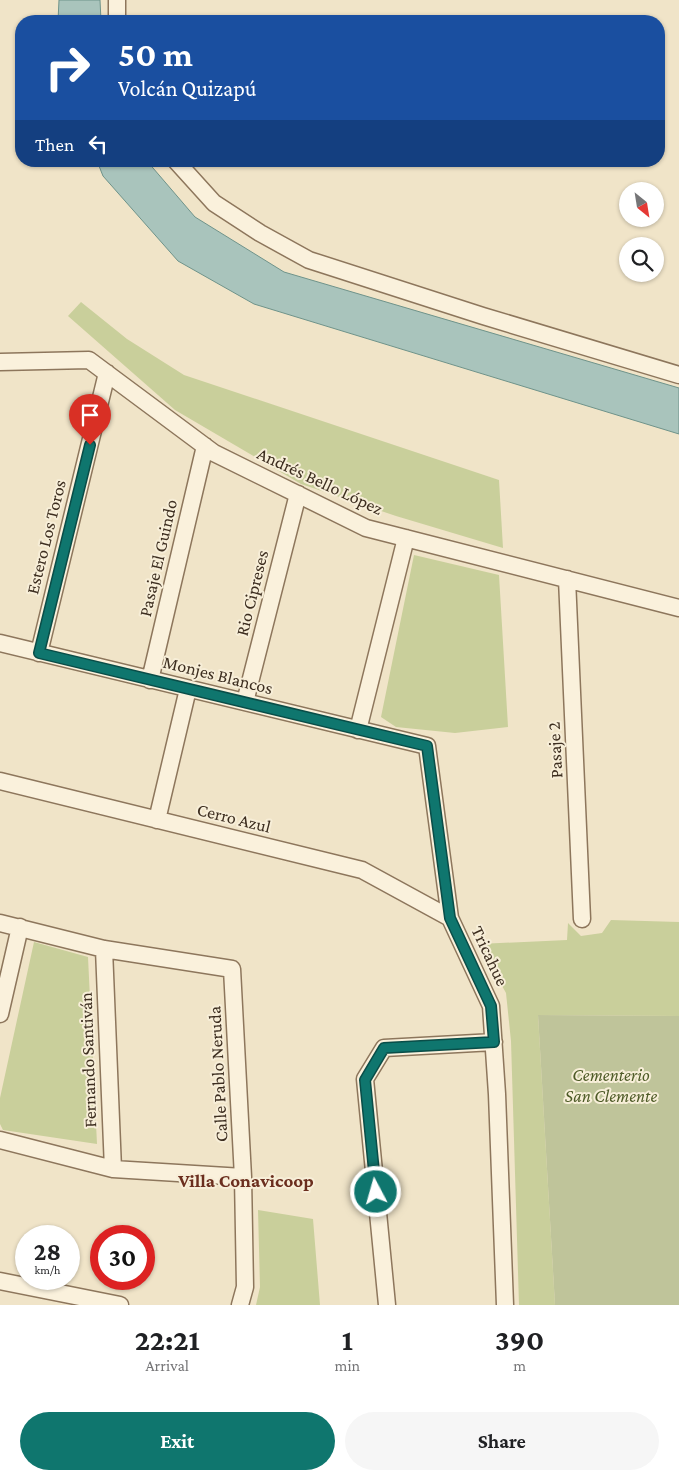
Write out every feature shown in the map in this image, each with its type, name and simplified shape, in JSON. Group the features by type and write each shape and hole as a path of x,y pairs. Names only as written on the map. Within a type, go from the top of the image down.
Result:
{"street":[{"path":"117,0 117,15"},
{"path":"181,167 214,204 260,233 310,260 483,316 679,375"},
{"name":"Andrés Bello López","path":"0,362 89,360 214,453 366,528 679,608"},
{"name":"Estero Los Toros","path":"39,653 107,373"},
{"name":"Pasaje El Guindo","path":"150,680 205,446"},
{"name":"Rio Cipreses","path":"244,702 298,494"},
{"path":"358,730 406,538"},
{"name":"Pasaje 2","path":"567,579 582,919"},
{"name":"Monjes Blancos","path":"0,644 427,746"},
{"path":"157,820 188,689"},
{"name":"Tricahue","path":"427,746 450,918 491,1006 498,1094 505,1305"},
{"name":"Cerro Azul","path":"0,781 362,870 450,918"},
{"path":"0,923 104,949"},
{"path":"0,1014 20,927"},
{"name":"Calle Pablo Neruda","path":"104,949 232,969 243,1178 245,1287 240,1305"},
{"name":"Fernando Santiván","path":"104,949 113,1169"},
{"path":"387,1305 365,1080 384,1048 494,1042"},
{"path":"0,1140 113,1169 243,1178"},
{"path":"0,1281 120,1305"}],"green space":[{"path":"81,302 127,339 184,375 499,480 503,548 396,516 301,484 175,410 68,316"},
{"path":"414,555 499,575 508,727 455,733 396,727 381,717"},
{"path":"611,920 679,922 679,1016 538,1015 555,1305 519,1305 511,1041 506,993 479,944 567,940 568,923 581,936 602,933"},
{"path":"34,942 88,957 97,1144 3,1130 0,1124 0,1098"},
{"name":"Cementerio San Clemente","path":"538,1015 679,1016 679,1305 555,1305"},
{"path":"258,1210 313,1219 320,1305 256,1305 260,1287"}],"water":[{"path":"59,0 100,0 101,15 58,15"},
{"path":"99,167 152,167 195,217 284,272 679,388 679,434 254,304 178,261 103,176"}],"district":[{"name":"Villa Conavicoop","path":"246,1180"}],"route":[{"path":"90,445 39,653 427,746 450,918 491,1006 494,1042 384,1048 365,1080 376,1192"}]}
